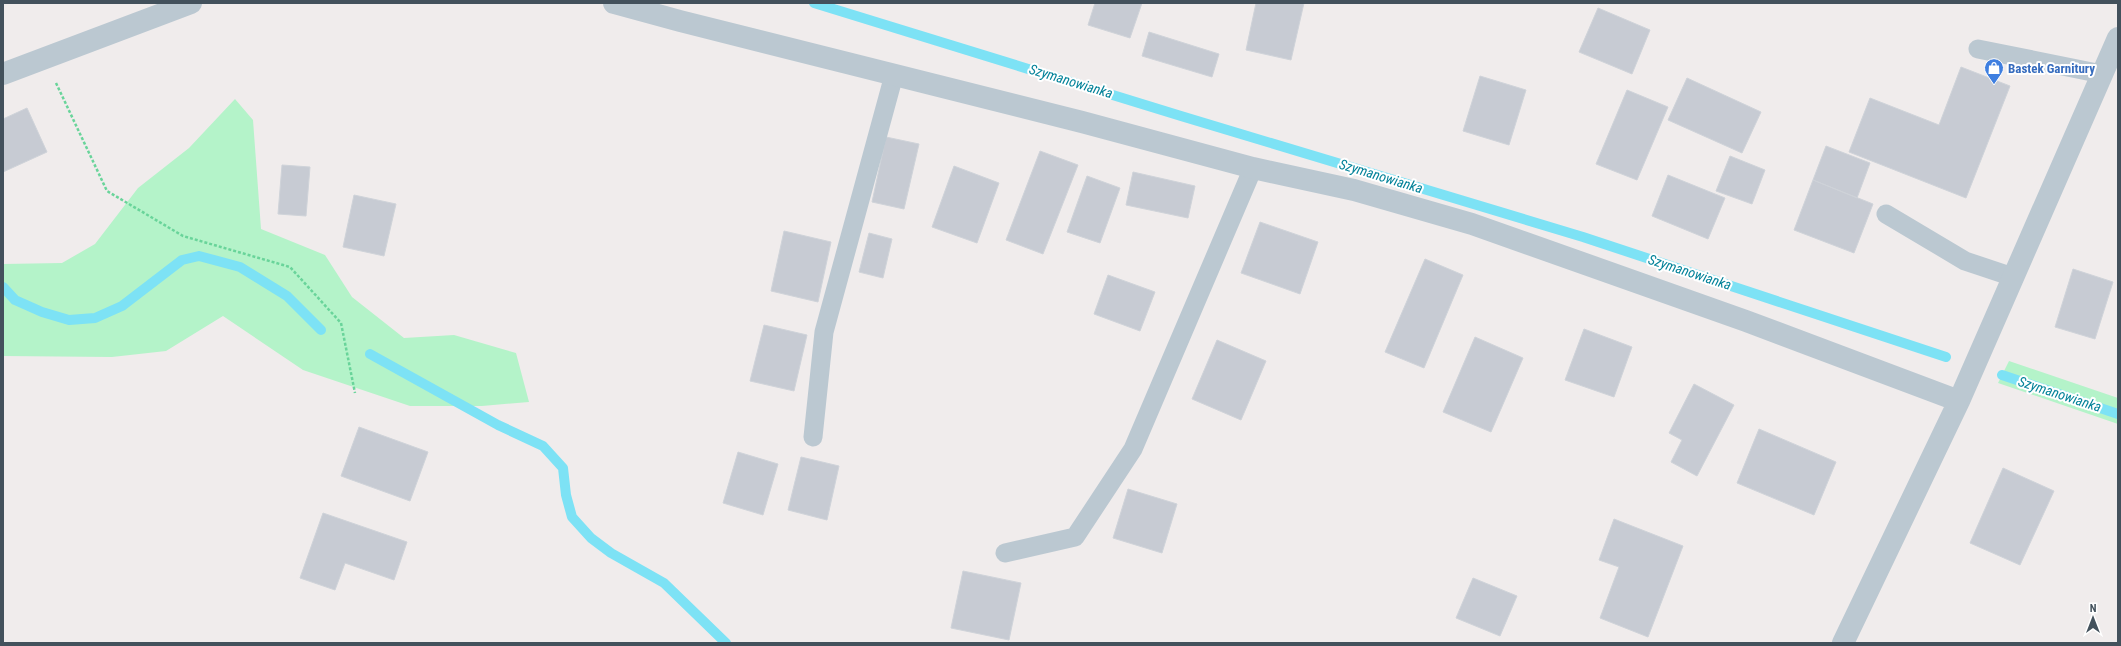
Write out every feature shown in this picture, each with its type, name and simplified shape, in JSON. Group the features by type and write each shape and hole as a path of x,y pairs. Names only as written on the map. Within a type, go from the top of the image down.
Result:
{"street":[{"path":"3,74 44,57 191,3"},
{"path":"614,3 680,22 1082,122 1253,168 1354,190 1472,224 1746,321 1959,401"},
{"path":"1844,643 1959,401 2118,38"}],"lane":[{"path":"1978,49 2102,74"},
{"path":"813,437 824,332 894,75"},
{"path":"1006,553 1075,537 1133,449 1253,168"},
{"path":"1886,214 1965,261 2013,277"}],"path":[{"path":"44,57 107,191 183,236 290,267 341,323 356,393"}],"green space":[{"path":"235,99 253,120 261,229 325,255 352,297 404,338 454,335 516,353 529,402 482,406 410,406 303,370 223,316 166,351 112,357 3,356 3,264 62,263 95,244 138,188 189,148"},
{"path":"2009,361 2118,398 2118,424 1998,383"}],"building":[{"path":"1095,3 1142,3 1130,38 1088,25"},
{"path":"1256,3 1304,3 1291,60 1246,50"},
{"path":"1598,8 1650,30 1632,74 1579,52"},
{"path":"1149,32 1219,54 1212,77 1142,56"},
{"path":"1961,67 2010,86 1966,198 1849,152 1870,98 1939,125"},
{"path":"1480,76 1526,90 1509,145 1463,131"},
{"path":"1687,78 1761,112 1742,153 1668,120"},
{"path":"1627,90 1668,107 1637,180 1596,164"},
{"path":"27,108 47,152 3,172 3,119"},
{"path":"886,137 919,144 904,209 872,202"},
{"path":"1826,146 1870,163 1857,198 1813,180"},
{"path":"1040,151 1078,165 1043,254 1006,240"},
{"path":"1730,156 1765,170 1752,204 1716,191"},
{"path":"282,165 310,167 306,216 278,214"},
{"path":"954,166 999,183 977,243 932,227"},
{"path":"1133,172 1195,186 1188,218 1126,205"},
{"path":"1668,175 1725,198 1708,239 1652,216"},
{"path":"1087,176 1120,188 1100,243 1067,232"},
{"path":"1813,180 1873,204 1854,253 1794,230"},
{"path":"354,195 396,204 384,256 343,247"},
{"path":"1260,222 1318,242 1300,294 1241,273"},
{"path":"784,231 831,242 818,302 771,291"},
{"path":"869,233 892,239 883,278 859,272"},
{"path":"1425,259 1463,275 1424,368 1385,352"},
{"path":"2073,269 2113,282 2095,339 2055,327"},
{"path":"1108,275 1155,292 1140,331 1094,314"},
{"path":"764,325 807,335 794,391 750,381"},
{"path":"1584,329 1632,347 1614,397 1565,380"},
{"path":"1475,337 1523,358 1491,432 1443,412"},
{"path":"1217,340 1266,361 1241,420 1192,399"},
{"path":"1694,384 1734,405 1697,476 1671,462 1682,440 1669,433"},
{"path":"359,427 428,452 410,501 341,476"},
{"path":"1759,429 1836,462 1814,515 1737,483"},
{"path":"738,452 778,464 763,515 723,503"},
{"path":"801,457 839,466 827,520 788,510"},
{"path":"2003,468 2054,491 2020,565 1970,543"},
{"path":"1128,489 1177,504 1162,553 1113,538"},
{"path":"323,513 407,542 394,580 345,563 335,590 300,578"},
{"path":"1614,519 1683,546 1648,637 1600,618 1619,567 1599,560"},
{"path":"963,571 1021,583 1009,640 951,628"},
{"path":"1473,578 1517,596 1500,636 1456,618"}],"waterway":[{"name":"Szymanowianka","path":"814,3 1181,116 1583,237 1946,357"},
{"path":"3,287 15,300 42,312 69,320 95,318 122,306 182,260 199,256 240,267 287,296 321,330"},
{"path":"370,354 498,425 543,446 563,468 566,495 572,517 591,538 611,553 664,583 726,643"},
{"name":"Szymanowianka","path":"2002,375 2118,414"}],"place":[{"name":"Bastek Garnitury","path":"1994,85"}]}
